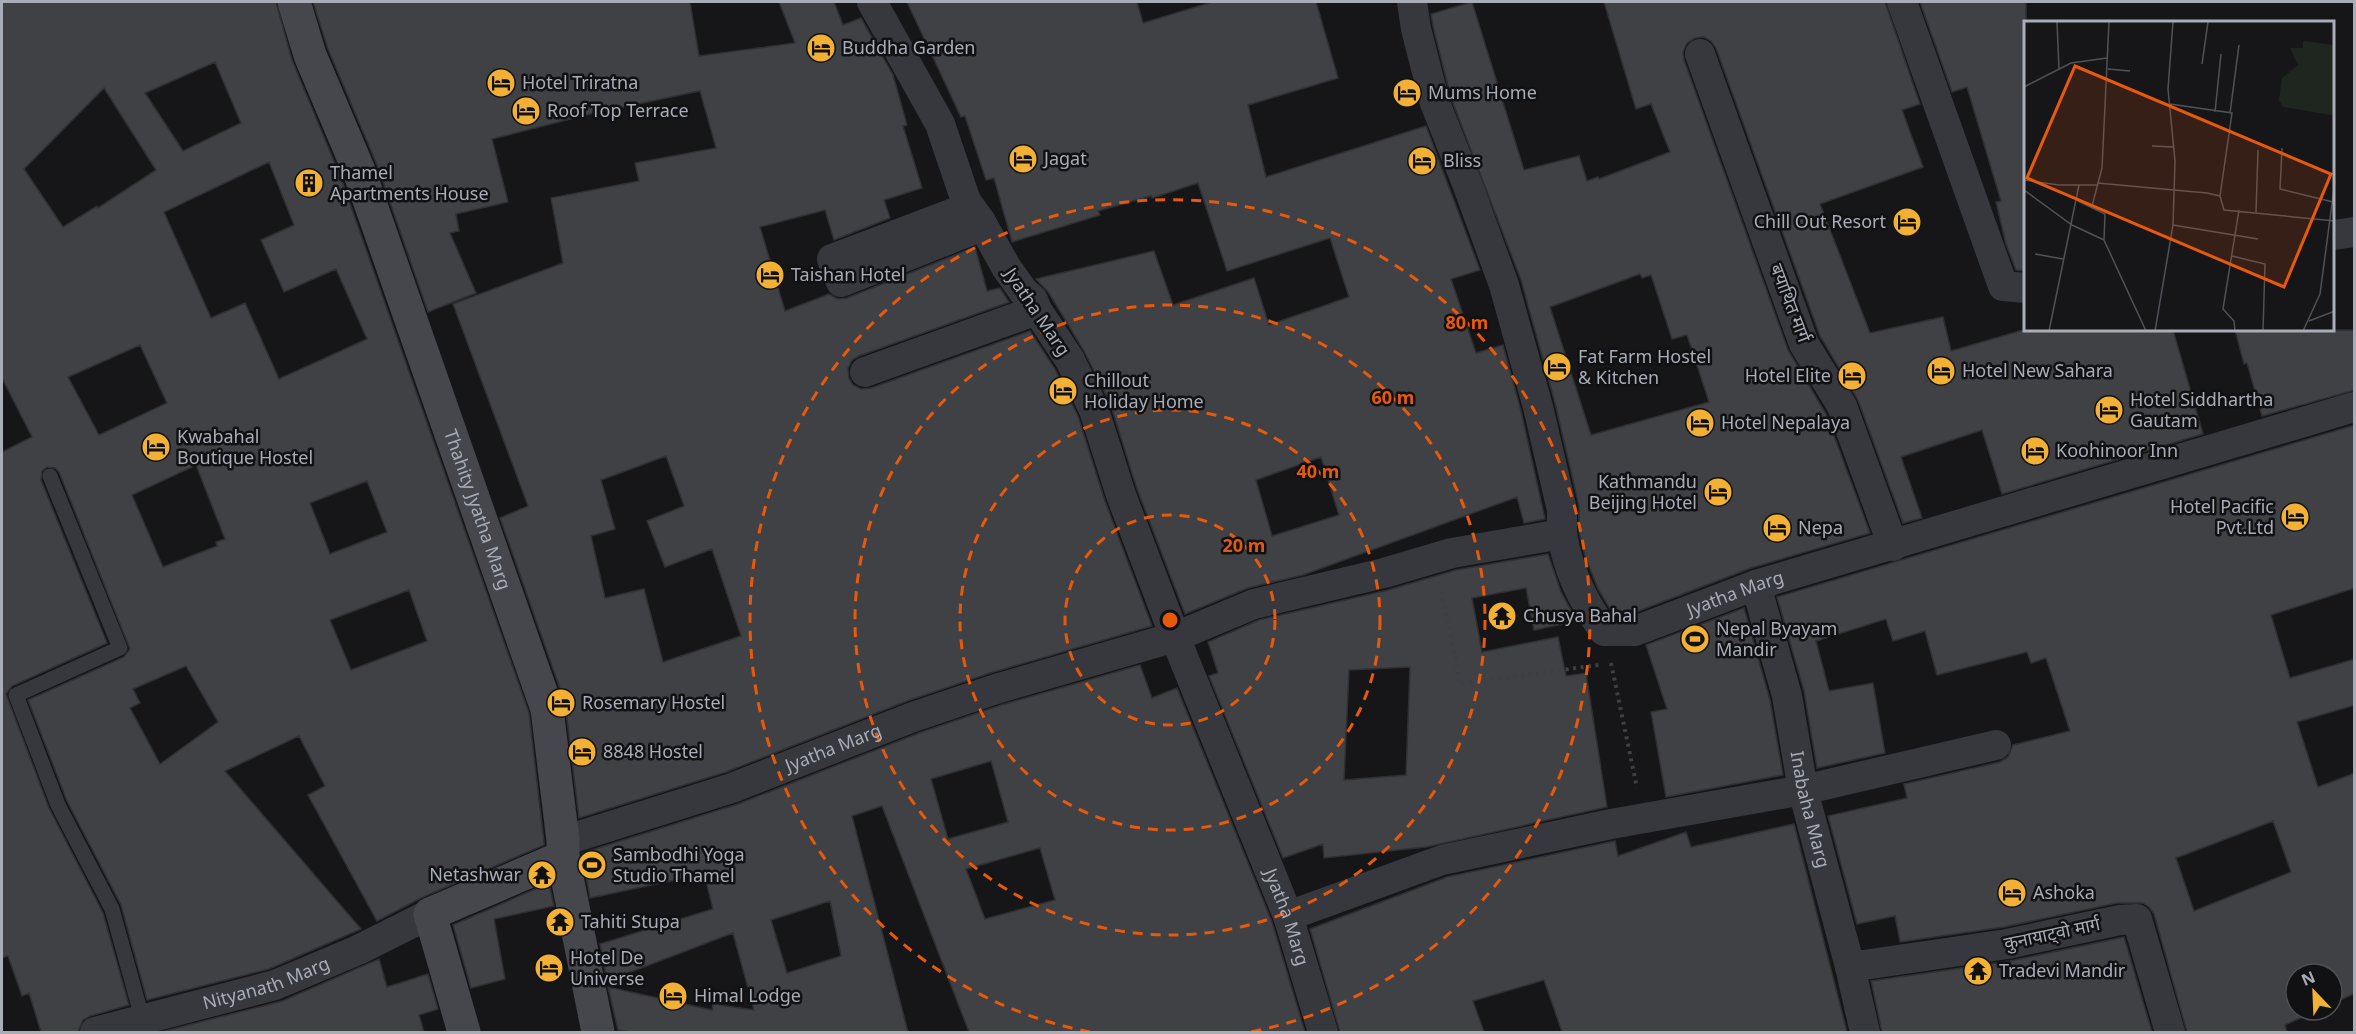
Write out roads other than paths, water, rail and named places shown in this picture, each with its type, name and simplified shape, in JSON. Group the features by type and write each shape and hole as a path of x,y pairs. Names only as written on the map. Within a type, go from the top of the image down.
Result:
{"street":[{"name":"Thahity Jyatha Marg","path":"294,2 310,55 363,182 547,709 563,849 598,1032"},
{"path":"1412,2 1416,29 1435,103 1504,285 1538,407 1562,510 1562,534"},
{"path":"1902,2 2003,286 2024,288"},
{"name":"Jyatha Marg","path":"879,5 940,124 966,201 1006,267 1023,291 1033,300 1037,310 1070,360 1094,410 1121,495 1175,637 1288,916 1323,1032"},
{"name":"बयाथित मार्ग","path":"1700,54 1804,344 1842,406 1893,546"},
{"path":"2335,235 2355,232"},
{"path":"865,372 1037,310"},
{"name":"Jyatha Marg","path":"563,849 732,788 934,710 1175,637 1254,604 1384,573 1434,558 1562,534 1566,560 1589,609 1604,631 1635,631 1756,585 2355,407"},
{"name":"Inabaha Marg","path":"1756,585 1787,696 1803,790 1865,1032"},
{"path":"1288,916 1442,860 1803,790 1996,745"},
{"path":"464,1032 430,914 563,849"},
{"name":"Nityanath Marg","path":"95,1032 275,985 358,950 430,914"},
{"name":"कुनायाट्वो मार्ग","path":"1850,967 2007,945 2120,920 2137,919 2170,1032"}],"lane":[{"path":"50,476 120,648 16,695 58,805 112,909 143,1021"}],"place":[{"name":"Buddha Garden","path":"821,48"},
{"name":"Hotel Triratna","path":"501,83"},
{"name":"Mums Home","path":"1407,93"},
{"name":"Roof Top Terrace","path":"526,111"},
{"name":"Jagat","path":"1023,159"},
{"name":"Bliss","path":"1422,161"},
{"name":"Thamel Apartments House","path":"309,183"},
{"name":"Chill Out Resort","path":"1907,222"},
{"name":"Taishan Hotel","path":"770,275"},
{"name":"Fat Farm Hostel & Kitchen","path":"1557,367"},
{"name":"Hotel New Sahara","path":"1941,371"},
{"name":"Hotel Elite","path":"1852,376"},
{"name":"Chillout Holiday Home","path":"1063,391"},
{"name":"Hotel Siddhartha Gautam","path":"2109,410"},
{"name":"Hotel Nepalaya","path":"1700,423"},
{"name":"Kwabahal Boutique Hostel","path":"156,447"},
{"name":"Koohinoor Inn","path":"2035,451"},
{"name":"Kathmandu Beijing Hotel","path":"1718,492"},
{"name":"Hotel Pacific Pvt.Ltd","path":"2295,517"},
{"name":"Nepa","path":"1777,528"},
{"name":"Chusya Bahal","path":"1502,616"},
{"name":"Nepal Byayam Mandir","path":"1695,639"},
{"name":"Rosemary Hostel","path":"561,703"},
{"name":"8848 Hostel","path":"582,752"},
{"name":"Sambodhi Yoga Studio Thamel","path":"592,865"},
{"name":"Netashwar","path":"542,875"},
{"name":"Ashoka","path":"2012,893"},
{"name":"Tahiti Stupa","path":"560,922"},
{"name":"Hotel De Universe","path":"549,968"},
{"name":"Tradevi Mandir","path":"1978,971"},
{"name":"Himal Lodge","path":"673,996"}]}
